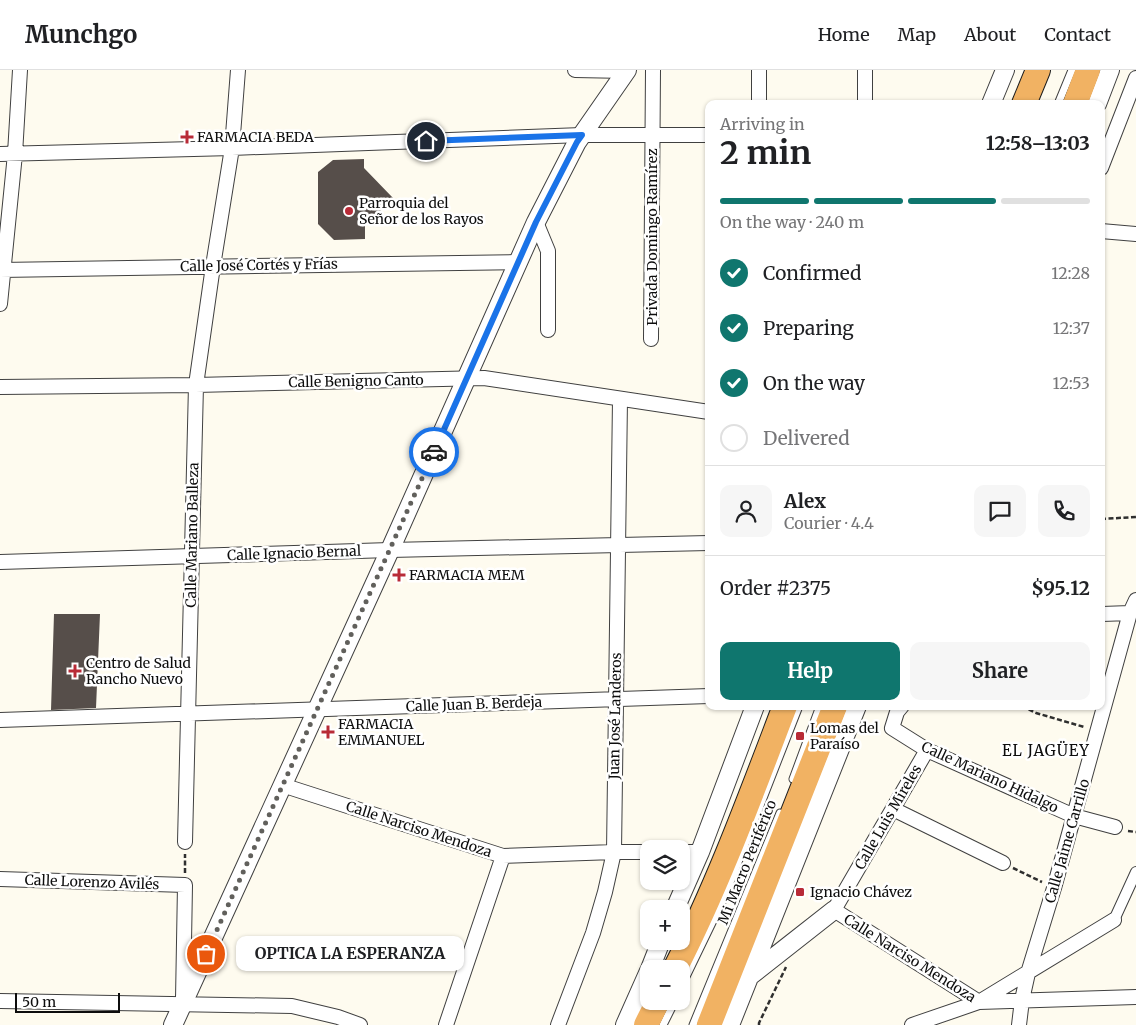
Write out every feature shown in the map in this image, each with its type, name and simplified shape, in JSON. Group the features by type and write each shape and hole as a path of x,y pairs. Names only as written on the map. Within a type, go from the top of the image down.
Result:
{"highway":[{"path":"1026,100 1038,70"},
{"path":"1077,100 1088,70"},
{"path":"680,960 728,852 784,710"},
{"path":"709,1025 833,710"},
{"path":"646,1025 654,1010"}],"street":[{"path":"0,304 15,154 20,70"},
{"name":"Calle Mariano Balleza","path":"185,842 196,385 232,148 238,70"},
{"path":"575,70 627,70"},
{"path":"173,1025 390,550 536,222 577,142 627,70"},
{"name":"Privada Domingo Ramírez","path":"651,339 653,70"},
{"path":"759,100 760,70"},
{"path":"865,70 865,100"},
{"path":"993,100 1005,70"},
{"path":"1098,100 1110,70"},
{"path":"1105,158 1136,78"},
{"path":"0,154 232,148 582,135 705,135"},
{"path":"536,222 548,251 548,330"},
{"path":"1105,231 1136,234"},
{"name":"Calle José Cortés y Frías","path":"2,270 519,262"},
{"name":"Calle Benigno Canto","path":"0,387 196,385 484,378 705,411"},
{"name":"Juan José Landeros","path":"558,1025 593,933 614,852 620,399"},
{"name":"Calle Ignacio Bernal","path":"0,562 390,550 705,543"},
{"path":"1105,613 1133,606"},
{"name":"Calle Jaime Carrillo","path":"1105,706 1133,606"},
{"name":"Calle Juan B. Berdeja","path":"0,720 705,696"},
{"path":"679,900 700,852 753,710"},
{"path":"730,1025 855,710"},
{"name":"Calle Mariano Hidalgo","path":"899,710 892,728 927,750 1074,816 1115,827"},
{"name":"Calle Jaime Carrillo","path":"1019,1025 1028,972 1054,888 1104,710"},
{"name":"Calle Luis Mireles","path":"834,910 927,750"},
{"name":"Calle Narciso Mendoza","path":"282,785 503,856 640,852"},
{"path":"892,809 1003,863"},
{"path":"690,852 700,852"},
{"path":"446,1025 503,856"},
{"path":"912,1025 979,1002 1114,920 1136,872"},
{"name":"Calle Lorenzo Avilés","path":"0,879 185,885"},
{"path":"183,1004 185,885"},
{"path":"749,976 834,910"},
{"name":"Calle Narciso Mendoza","path":"834,910 979,1002 1136,997"},
{"path":"625,1025 640,991"},
{"path":"0,1001 292,1006 338,1017 360,1025"}],"lane":[{"path":"1060,100 1072,70"},
{"name":"Mi Macro Periférico","path":"690,968 724,898 797,710"},
{"name":"Mi Macro Periférico","path":"790,788 819,710"},
{"name":"Mi Macro Periférico","path":"693,1025 783,806"},
{"path":"663,1025 670,1010"}],"path":[{"path":"1105,519 1136,516"},
{"path":"1030,710 1098,731"},
{"path":"185,842 185,885"},
{"path":"1003,863 1054,888"},
{"path":"759,1025 790,961"}],"building":[{"name":"Parroquia del Señor de los Rayos","path":"364,159 364,168 393,198 365,226 365,239 334,240 318,224 318,172 333,160"},
{"name":"Centro de Salud Rancho Nuevo","path":"54,614 100,614 96,708 51,710"}],"way so far":[{"path":"206,954 434,452"}],"place":[{"name":"FARMACIA BEDA","path":"187,137"},
{"name":"Parroquia del Señor de los Rayos","path":"349,211"},
{"name":"FARMACIA MEM","path":"399,575"},
{"name":"Centro de Salud Rancho Nuevo","path":"75,671"},
{"name":"FARMACIA EMMANUEL","path":"328,732"},
{"name":"Lomas del Paraíso","path":"800,736"},
{"name":"Ignacio Chávez","path":"800,892"},
{"name":"OPTICA LA ESPERANZA","path":"206,954"}],"district":[{"name":"EL JAGÜEY","path":"1046,750"}],"route":[{"path":"426,141 582,135 536,222 434,452"}]}
